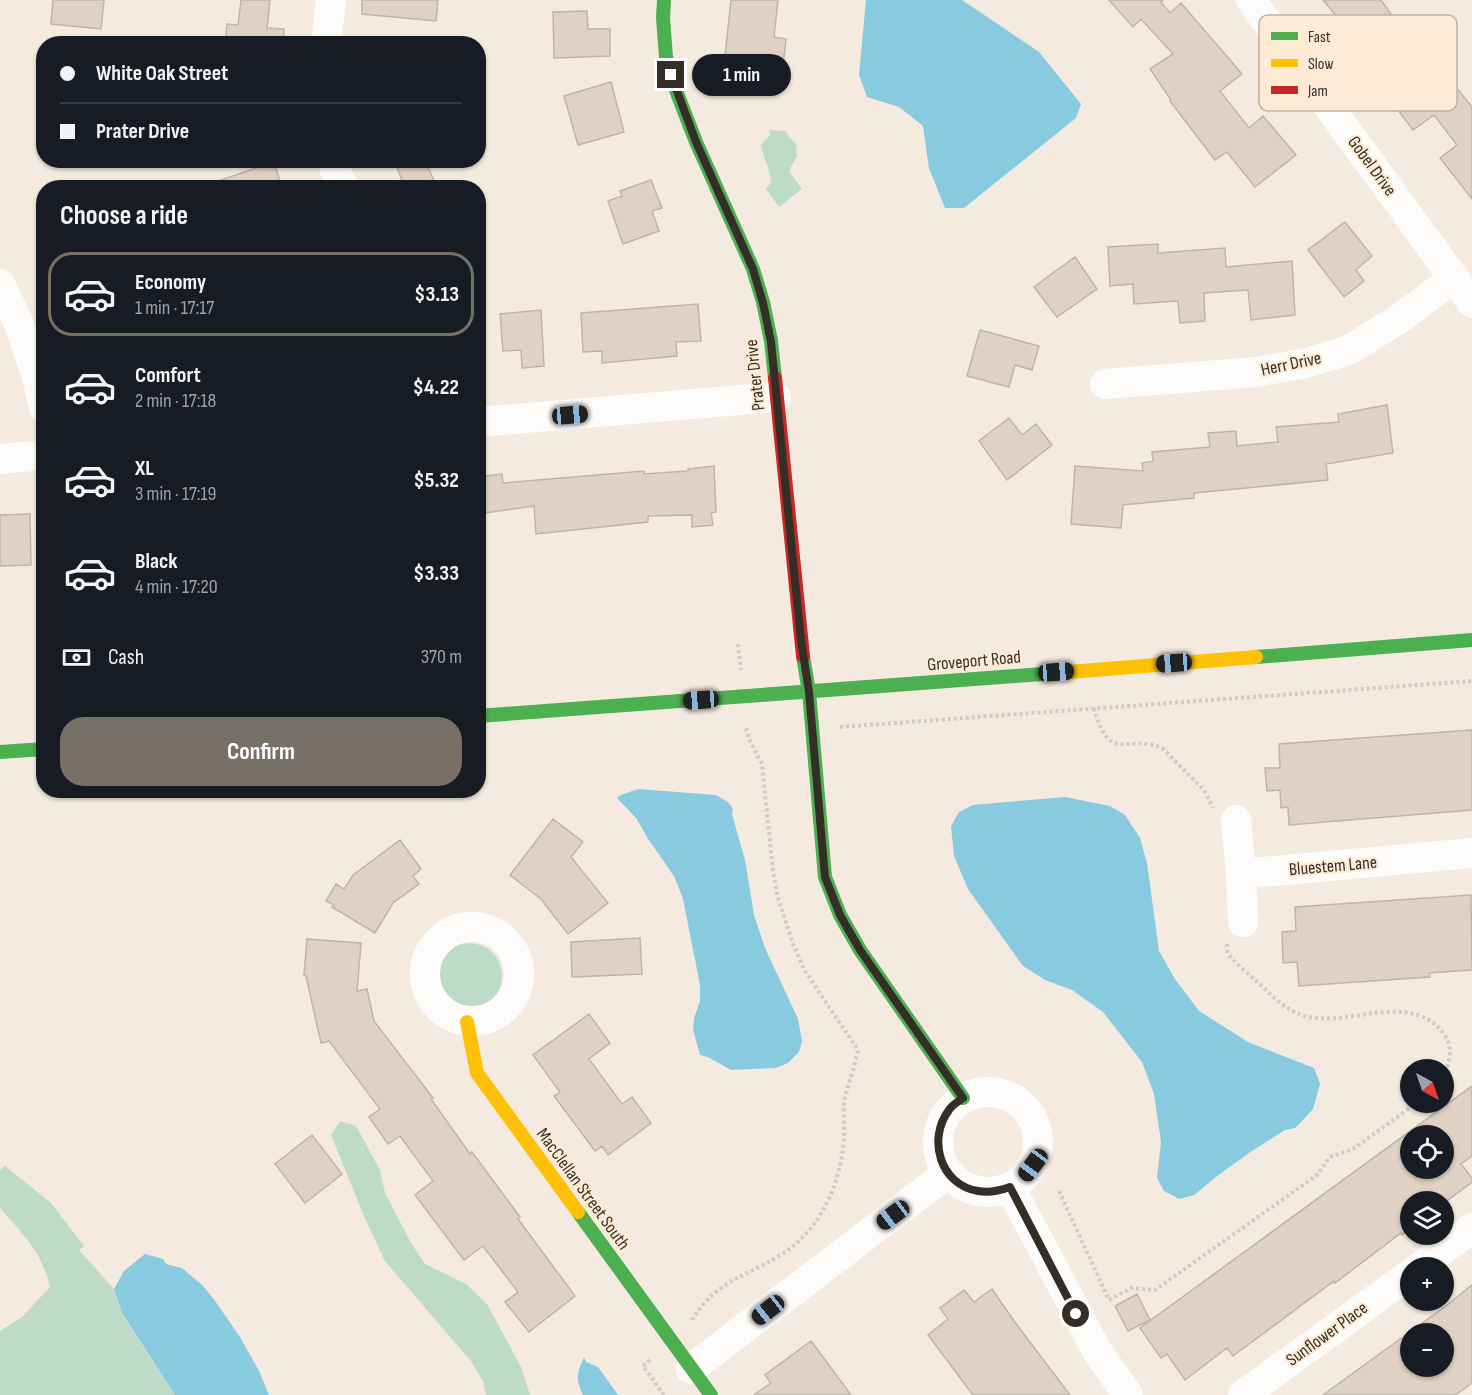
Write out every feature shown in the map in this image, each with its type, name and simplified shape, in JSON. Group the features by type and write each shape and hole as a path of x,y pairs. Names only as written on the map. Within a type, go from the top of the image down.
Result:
{"street":[{"path":"327,36 331,0"},
{"name":"Prater Drive","path":"664,0 666,57 676,93 753,269 771,342 801,640 809,692 825,877 840,915 860,950 963,1098"},
{"name":"Gobel Drive","path":"1251,0 1262,15"},
{"name":"Gobel Drive","path":"1332,111 1472,303"},
{"name":"Herr Drive","path":"1105,384 1256,372 1306,363 1349,350 1402,317 1454,278"},
{"path":"0,284 19,324 36,374"},
{"path":"486,421 776,397"},
{"path":"0,459 36,456"},
{"name":"Groveport Road","path":"486,715 1472,640"},
{"path":"0,752 36,750"},
{"path":"1236,819 1243,922"},
{"name":"Bluestem Lane","path":"1241,874 1472,854"},
{"name":"MacClellan Street South","path":"467,1022 477,1073 711,1395"},
{"path":"978,1092 994,1092 1010,1096 1023,1105 1032,1118 1038,1133 1038,1150 1033,1165 1023,1178 1010,1187 993,1192 976,1191 961,1185 948,1173 940,1158 937,1141 940,1124 949,1109 963,1098 978,1092"},
{"path":"691,1369 948,1173"},
{"path":"1010,1187 1097,1351 1128,1395"},
{"path":"1433,1257 1472,1228"},
{"name":"Sunflower Place","path":"1244,1395 1400,1281"}],"path":[{"path":"664,1395 643,1366 685,1332 703,1302 714,1292 729,1281 780,1256 798,1243 814,1227 825,1208 841,1162 844,1106 858,1050 805,971 785,921 773,871 762,764 746,729 738,644"},
{"path":"812,729 1472,681"},
{"path":"1059,1191 1109,1300 1131,1288 1155,1290 1317,1175 1330,1157 1353,1149 1403,1113"}],"green space":[{"path":"769,130 786,131 796,144 797,156 790,168 790,173 802,189 779,207 766,189 771,182 761,144 770,135"},
{"path":"469,943 482,946 492,953 499,963 502,976 499,989 492,999 482,1006 469,1009 456,1006 446,999 439,989 436,976 439,963 446,953 456,946"},
{"path":"340,1121 356,1126 380,1170 385,1193 411,1243 425,1264 466,1284 487,1304 521,1367 530,1395 486,1395 483,1381 470,1360 385,1261 331,1135"},
{"path":"5,1166 51,1203 84,1246 79,1250 114,1289 122,1314 175,1395 0,1395 0,1331 22,1317 50,1287 37,1253 0,1208 0,1170"}],"water":[{"path":"866,0 962,0 1039,52 1081,104 1076,118 964,208 945,208 929,168 923,126 899,107 867,97 859,75"},
{"path":"638,789 716,795 728,802 733,809 732,814 745,860 754,915 765,948 798,1019 802,1041 799,1052 788,1063 776,1068 731,1070 700,1055 693,1029 700,1001 700,985 683,899 675,878 636,818 617,798"},
{"path":"1065,797 1110,806 1125,815 1140,838 1147,863 1159,951 1175,979 1199,1011 1248,1042 1314,1068 1320,1084 1313,1109 1295,1128 1285,1130 1252,1151 1194,1195 1179,1199 1164,1191 1157,1178 1161,1142 1154,1094 1142,1062 1103,1012 1072,990 1045,980 1023,966 968,889 954,856 951,826 959,812 973,805"},
{"path":"145,1254 163,1259 166,1264 182,1268 202,1285 240,1337 269,1395 175,1395 122,1313 114,1289 124,1271"},
{"path":"584,1357 586,1362 598,1367 618,1395 583,1395 578,1377"}],"building":[{"path":"53,0 104,0 101,29 51,24"},
{"path":"241,0 270,0 267,28 284,29 284,36 226,36 227,24 238,25"},
{"path":"362,0 438,0 436,21 362,14"},
{"path":"731,0 778,0 774,37 786,39 781,84 738,79 741,58 725,56"},
{"path":"1109,0 1163,0 1161,2 1170,13 1181,3 1242,74 1220,91 1249,128 1263,116 1296,155 1255,187 1227,152 1215,160 1170,101 1150,69 1173,54 1141,19 1133,27"},
{"path":"1323,0 1381,0 1392,15 1335,15"},
{"path":"587,11 588,29 610,29 610,56 554,58 553,12"},
{"path":"611,82 624,132 578,145 564,96"},
{"path":"1457,88 1472,107 1472,199 1440,158 1457,145 1434,115 1413,130 1399,111 1457,111"},
{"path":"256,168 276,168 280,180 221,180"},
{"path":"397,168 428,168 434,180 402,180"},
{"path":"651,180 662,208 652,211 659,231 623,244 608,201 622,196 620,191"},
{"path":"1345,222 1372,256 1356,270 1364,281 1344,297 1308,250"},
{"path":"1158,244 1158,253 1225,248 1226,267 1292,261 1295,315 1251,320 1248,290 1204,293 1205,321 1180,323 1178,301 1134,304 1133,284 1110,286 1108,247"},
{"path":"1075,257 1097,289 1057,317 1034,287"},
{"path":"698,304 701,341 676,342 677,356 602,363 602,351 583,352 581,313"},
{"path":"541,310 544,366 522,368 521,350 503,351 500,314"},
{"path":"980,330 1039,346 1032,370 1015,365 1009,387 967,376"},
{"path":"1387,405 1393,453 1326,464 1328,480 1194,493 1194,498 1123,505 1121,528 1071,524 1075,466 1143,471 1142,463 1153,461 1152,452 1210,447 1208,433 1236,431 1237,446 1278,442 1276,427 1339,422 1338,414"},
{"path":"1009,418 1022,435 1036,424 1052,445 1007,480 979,441"},
{"path":"714,466 716,512 711,513 713,525 692,527 692,515 648,516 648,522 536,534 534,506 486,513 486,476 502,474 503,483 644,471 644,474 688,471 688,469"},
{"path":"30,514 31,565 0,566 0,515"},
{"path":"1472,730 1472,810 1289,825 1288,807 1281,808 1280,790 1267,791 1265,768 1280,768 1279,744"},
{"path":"553,819 583,842 571,857 608,903 568,934 541,899 510,875"},
{"path":"400,840 421,869 413,876 419,884 393,903 375,933 326,901 336,884 344,889 353,875"},
{"path":"1471,895 1472,970 1429,973 1430,977 1299,986 1297,962 1283,963 1282,932 1296,931 1295,907"},
{"path":"640,938 642,974 572,977 571,942"},
{"path":"307,939 361,943 357,991 367,989 374,1021 433,1098 431,1099 470,1154 472,1152 520,1217 518,1219 575,1296 529,1332 505,1302 518,1292 483,1246 464,1260 415,1195 433,1181 400,1136 388,1144 369,1117 380,1109 329,1041 321,1043 304,975"},
{"path":"589,1014 610,1043 589,1059 622,1104 632,1097 651,1123 608,1155 602,1146 595,1151 554,1096 560,1092 533,1055"},
{"path":"1472,1086 1472,1156 1461,1164 1472,1178 1472,1182 1454,1196 1454,1191 1400,1191 1400,1234 1233,1356 1227,1348 1185,1380 1167,1354 1161,1358 1140,1328 1400,1138 1400,1179 1454,1179 1454,1125 1418,1125 1435,1113 1454,1113 1454,1099"},
{"path":"312,1135 342,1174 305,1203 275,1164"},
{"path":"1472,1285 1472,1383 1455,1395 1323,1395 1400,1339 1400,1377 1454,1377 1454,1323 1422,1323 1439,1311 1454,1311 1454,1299"},
{"path":"992,1289 1070,1395 973,1395 928,1335 948,1319 940,1308 964,1290 974,1302"},
{"path":"1137,1294 1150,1320 1128,1331 1115,1306"},
{"path":"811,1341 851,1395 754,1395 771,1383 765,1375"}],"traffic: fast":[{"path":"664,0 666,57 696,142 753,269 771,341 775,378"},
{"path":"1256,657 1472,640"},
{"path":"803,656 809,692 825,877 840,915 860,950 963,1098"},
{"path":"486,715 1056,673"},
{"path":"0,752 36,750"},
{"path":"578,1212 711,1395"}],"traffic: slow":[{"path":"1056,673 1256,657"},
{"path":"467,1022 477,1073 578,1212"}],"traffic: jam":[{"path":"775,378 803,656"}],"route":[{"path":"671,75 696,142 753,269 771,342 801,640 809,692 825,877 840,915 860,950 963,1098 949,1109 940,1124 937,1141 940,1158 948,1173 961,1185 976,1191 993,1192 1010,1187 1076,1314"}]}
